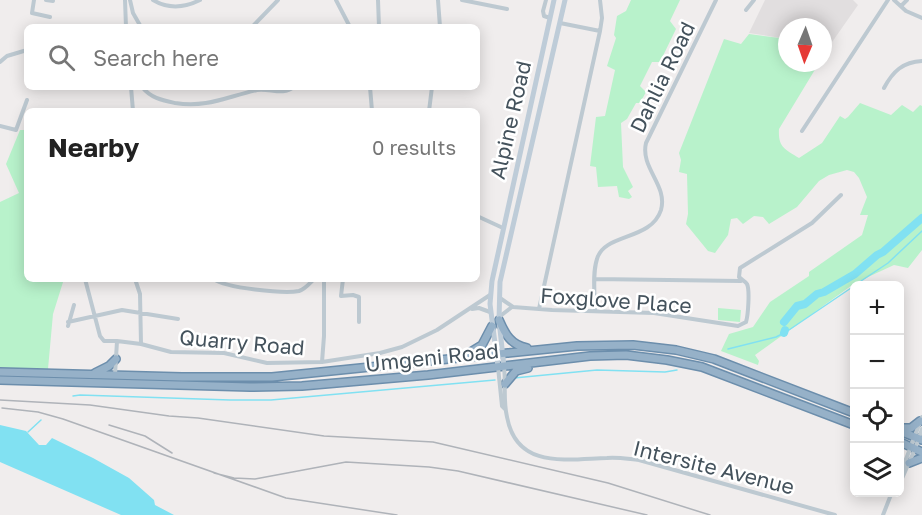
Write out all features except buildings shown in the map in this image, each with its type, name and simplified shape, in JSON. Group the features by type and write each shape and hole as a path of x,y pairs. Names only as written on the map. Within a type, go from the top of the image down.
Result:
{"highway":[{"path":"499,318 510,340 520,347 534,350"},
{"path":"459,358 482,345 492,326"},
{"name":"Umgeni Road","path":"0,372 272,377 534,350 633,345 676,350 714,359 850,410"},
{"path":"506,384 513,373 520,369 590,356"},
{"name":"Umgeni Road","path":"0,380 250,387 302,386 590,356 647,357 687,363 728,376 850,423"},
{"path":"92,374 109,366 116,359"},
{"path":"904,429 911,428 921,419"},
{"path":"904,431 918,438"},
{"path":"909,463 922,458"}],"main road":[{"name":"Alpine Road","path":"499,354 490,312 495,257 527,123 547,17 554,0"},
{"name":"Alpine Road","path":"499,354 498,296 506,253 565,0"},
{"path":"527,123 532,123 538,112"},
{"path":"499,354 501,367"}],"street":[{"path":"34,0 32,14 50,17"},
{"path":"46,0 53,1"},
{"path":"125,0 126,24"},
{"path":"130,0 133,13 139,24"},
{"path":"153,0 176,7 200,0"},
{"path":"255,24 278,0"},
{"path":"336,0 348,24"},
{"path":"378,0 379,24"},
{"path":"438,0 440,24"},
{"path":"462,0 507,9"},
{"path":"546,0 543,11 547,17"},
{"path":"539,309 600,31 602,18 600,0"},
{"name":"Dahlia Road","path":"595,311 596,261 601,251 607,246 644,230 658,216 662,205 662,195 646,159 646,143 716,0"},
{"path":"746,10 754,0"},
{"path":"802,131 888,0"},
{"path":"894,0 911,14 922,18"},
{"path":"901,6 907,0"},
{"path":"560,23 600,31"},
{"path":"0,62 7,56 24,51"},
{"path":"884,88 898,68 922,61"},
{"path":"131,90 133,108"},
{"path":"145,90 158,99 198,105 257,90"},
{"path":"370,90 372,108"},
{"path":"429,108 432,90"},
{"path":"24,108 27,100"},
{"path":"0,126 16,130 24,108"},
{"path":"596,279 742,281 738,272 742,265 809,226 841,195"},
{"path":"480,217 503,228"},
{"name":"Foxglove Place","path":"498,296 513,307 661,314 738,326 746,322 748,315 747,286 742,281"},
{"path":"86,282 101,339 117,341 114,383"},
{"path":"136,282 139,288 141,344"},
{"path":"219,282 282,292 303,289 311,282"},
{"path":"322,362 324,282"},
{"path":"343,282 341,296 359,297 359,322"},
{"name":"Quarry Road","path":"117,341 171,351 218,352 267,363 322,362 380,353 402,347 428,335 490,295"},
{"path":"74,305 68,324 121,310 178,319"},
{"path":"469,310 476,307 490,312"},
{"name":"Foxglove Place","path":"499,318 513,307"},
{"name":"Intersite Avenue","path":"501,367 506,384 505,409 509,428 517,440 533,453 561,461 610,457 639,460 835,515"},
{"name":"Intersite Avenue","path":"501,367 502,406 505,409"},
{"path":"904,474 916,449 921,419"},
{"path":"918,438 922,429"},
{"path":"904,468 916,449"},
{"path":"883,515 892,497"}],"shaded area":[{"path":"765,0 853,0 858,5 832,42 832,18 778,18 778,38 749,33"}],"green space":[{"path":"631,0 680,0 670,21 676,29 660,62 652,62 640,86 646,92 640,103 636,103 627,119 621,123 623,167 633,187 628,191 632,197 629,199 619,197 617,186 598,187 596,167 590,166 596,117 605,116 615,70 607,66 616,38 614,35 617,16 626,11"},
{"path":"749,34 778,38 778,72 814,72 779,129 783,147 799,158 822,143 840,116 845,119 860,103 891,115 902,105 913,112 920,105 922,106 922,250 908,268 894,265 859,281 850,281 850,287 755,355 759,361 758,365 721,351 729,334 753,327 770,302 809,276 809,272 862,235 868,215 860,215 867,197 859,178 854,172 847,170 829,175 819,181 797,207 769,224 763,217 754,216 743,224 737,218 731,219 728,235 715,253 708,251 686,224 687,174 679,172 681,160 679,153 724,39 741,44"},
{"path":"20,130 24,130 24,282 63,282 53,314 48,369 0,368 0,202 19,193 6,164"},
{"path":"718,308 741,310 740,322 718,320"}],"water":[{"path":"0,425 26,431 39,445 46,445 52,438 93,458 129,478 154,500 155,505 174,515 121,515 0,462"}],"waterway":[{"path":"784,322 797,306 805,304 817,294 855,274 922,218"},
{"path":"861,281 888,263 922,231"},
{"path":"728,349 776,337 850,289"},
{"path":"514,378 597,370 665,372 677,370"},
{"path":"73,396 271,400 495,380"},
{"path":"28,432 41,420"}],"railway":[{"path":"0,400 90,405 324,436 433,442 608,483 710,515"},
{"path":"2,408 38,412 63,419 286,498 397,515"},
{"path":"109,425 145,436 172,453"},
{"path":"214,473 234,478 255,479 346,462 429,467 458,471 647,515"}]}
